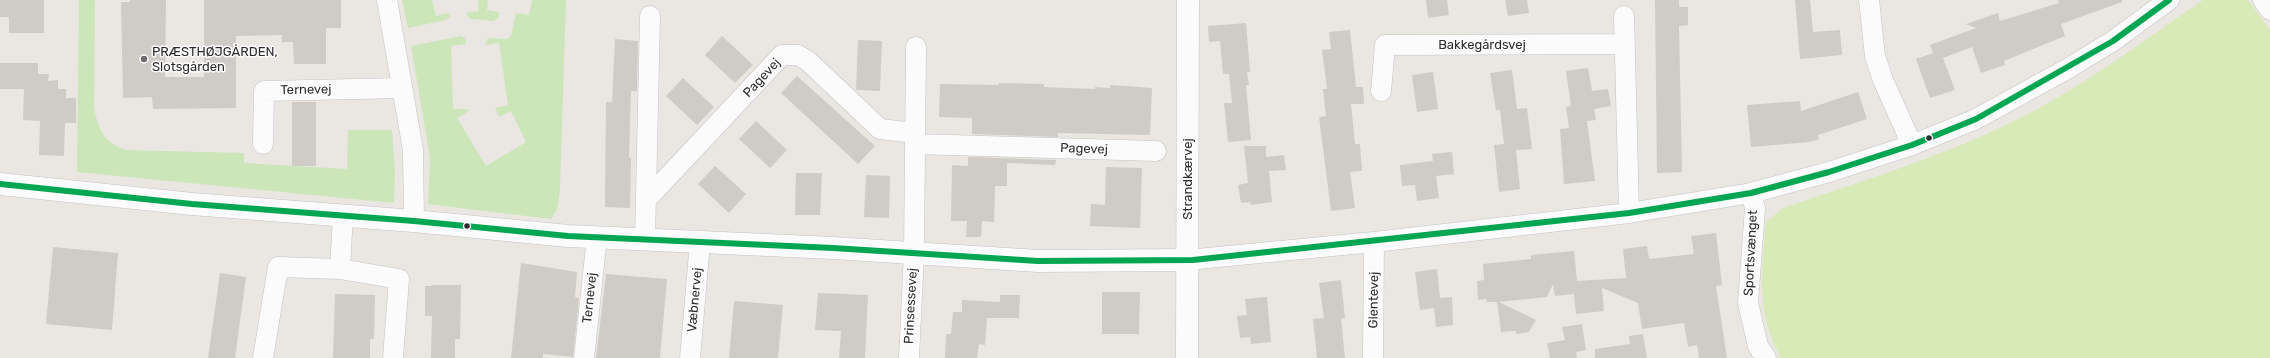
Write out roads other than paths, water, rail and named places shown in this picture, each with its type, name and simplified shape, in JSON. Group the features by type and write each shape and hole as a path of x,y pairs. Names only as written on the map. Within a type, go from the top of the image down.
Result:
{"street":[{"path":"387,0 413,150 414,221"},
{"name":"Strandkærvej","path":"1187,358 1188,0"},
{"path":"1868,0 1876,56 1883,80 1912,145"},
{"path":"2263,0 2270,10"},
{"path":"0,184 192,204 596,237 914,253 1038,261 1188,260 1374,242 1630,213 1751,193 1829,172 1912,145 1976,119 2067,69 2113,41 2161,2"},
{"path":"645,239 650,16"},
{"path":"1624,16 1630,213"},
{"name":"Bakkegårdsvej","path":"1382,90 1385,45 1624,44"},
{"path":"914,253 916,47"},
{"name":"Pagevej","path":"646,200 782,55 798,55 808,61 880,129 915,139 1156,151"},
{"name":"Ternevej","path":"263,144 264,91 402,88"},
{"name":"Sportsvænget","path":"1751,193 1755,208 1748,303 1758,346 1766,358"},
{"path":"340,269 343,216"},
{"name":"Ternevej","path":"584,358 596,237"},
{"name":"Væbnervej","path":"690,358 700,242"},
{"name":"Glentevej","path":"1373,358 1374,242"},
{"name":"Prinsessevej","path":"908,358 914,253"},
{"path":"263,358 278,267 340,269 399,279 393,358"}],"place":[{"name":"PRÆSTHØJGÅRDEN, Slotsgården","path":"144,59"}]}
